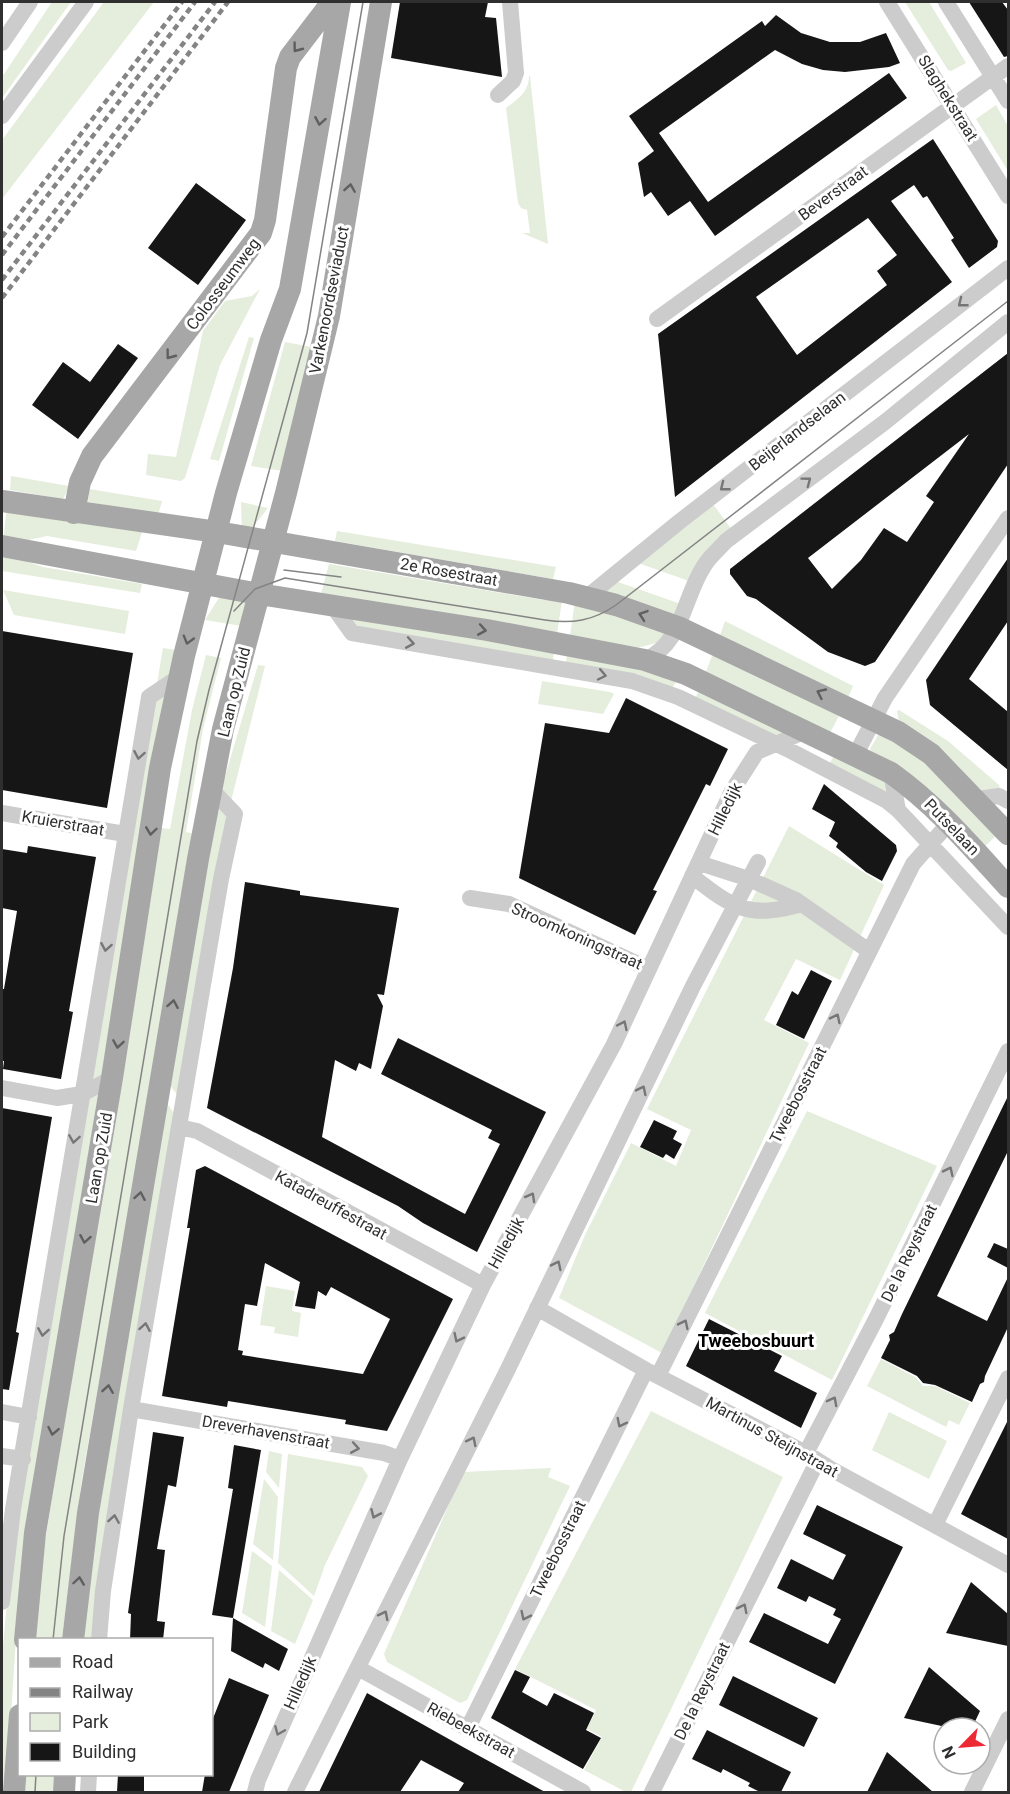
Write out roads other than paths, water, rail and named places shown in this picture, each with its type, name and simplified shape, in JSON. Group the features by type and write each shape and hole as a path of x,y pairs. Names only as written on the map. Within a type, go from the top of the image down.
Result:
{"main road":[{"name":"Colosseumweg","path":"74,513 80,482 92,456 261,233 266,220 286,68 290,57 332,2"},
{"path":"204,583 272,340 290,290 340,2"},
{"name":"Varkenoordseviaduct","path":"259,594 329,316 381,2"},
{"name":"2e Rosestraat","path":"2,501 217,532 587,597 678,627 874,719"},
{"path":"2,546 259,594 645,660 686,674 855,756"},
{"name":"Laan op Zuid","path":"25,1638 35,1533 112,1078 160,768 179,677 204,583"},
{"name":"Laan op Zuid","path":"73,1638 88,1513 159,1084 223,729 259,594"},
{"path":"874,719 931,754 1008,834"},
{"name":"Putselaan","path":"855,756 891,773 917,791 950,823 1008,887"},
{"path":"14,1792 18,1741"},
{"path":"64,1792 65,1776"}],"street":[{"path":"2,43 30,2"},
{"path":"2,116 86,2"},
{"path":"498,95 513,81 516,73 510,2"},
{"name":"Slaghekstraat","path":"887,2 1008,195"},
{"path":"946,2 1008,101"},
{"name":"Beverstraat","path":"657,319 1008,66"},
{"name":"Beijerlandselaan","path":"587,597 679,522 1008,268"},
{"path":"645,660 665,648 678,627 705,563 726,542 885,422 1008,322"},
{"path":"855,756 900,676 1008,518"},
{"path":"332,605 352,633 632,681 678,697 775,743"},
{"name":"Laan op Zuid","path":"2,1602 13,1509 149,697 179,677"},
{"name":"Hilledijk","path":"255,1792 279,1731 400,1459 483,1285 614,1044 732,791 757,752 806,731"},
{"name":"Putselaan","path":"775,743 898,810 931,842 1008,927"},
{"name":"Putselaan","path":"891,773 898,810"},
{"path":"99,1638 103,1591 131,1409 235,814 212,790"},
{"path":"976,799 1005,797"},
{"name":"Kruierstraat","path":"2,813 125,834"},
{"name":"Tweebosstraat","path":"468,1728 633,1401 633,1394 652,1373 913,864 950,823"},
{"path":"295,1792 537,1308 734,906 758,862"},
{"path":"696,869 749,879 802,904 869,951"},
{"path":"696,869 734,906 769,912 802,904"},
{"name":"Stroomkoningstraat","path":"470,898 509,904 649,969"},
{"name":"De la Reystraat","path":"652,1792 876,1319 1008,1051"},
{"path":"2,1088 57,1098 82,1094 112,1078"},
{"path":"159,1084 182,1109"},
{"name":"Katadreuffestraat","path":"179,1127 196,1131 483,1285"},
{"name":"Martinus Steijnstraat","path":"537,1308 652,1373 812,1457 1008,1565"},
{"path":"935,1525 1008,1378"},
{"name":"Dreverhavenstraat","path":"131,1409 384,1453 400,1459"},
{"path":"2,1412 29,1417"},
{"path":"2,1456 23,1460"},
{"name":"Riebeekstraat","path":"358,1668 583,1792"},
{"path":"972,1792 1008,1719"},
{"path":"88,1792 89,1776"}],"tram line":[{"path":"53,1638 64,1536 197,741 307,333 363,2"},
{"path":"234,611 255,589 285,578 555,621 582,620 599,615 616,605 1008,301"},
{"path":"284,570 341,577"},
{"path":"35,1792 36,1776"}],"railway":[{"path":"2,237 182,2"},
{"path":"2,255 195,2"},
{"path":"2,280 215,2"},
{"path":"2,298 228,2"}],"district":[{"name":"Tweebosbuurt","path":"756,1340"}]}
